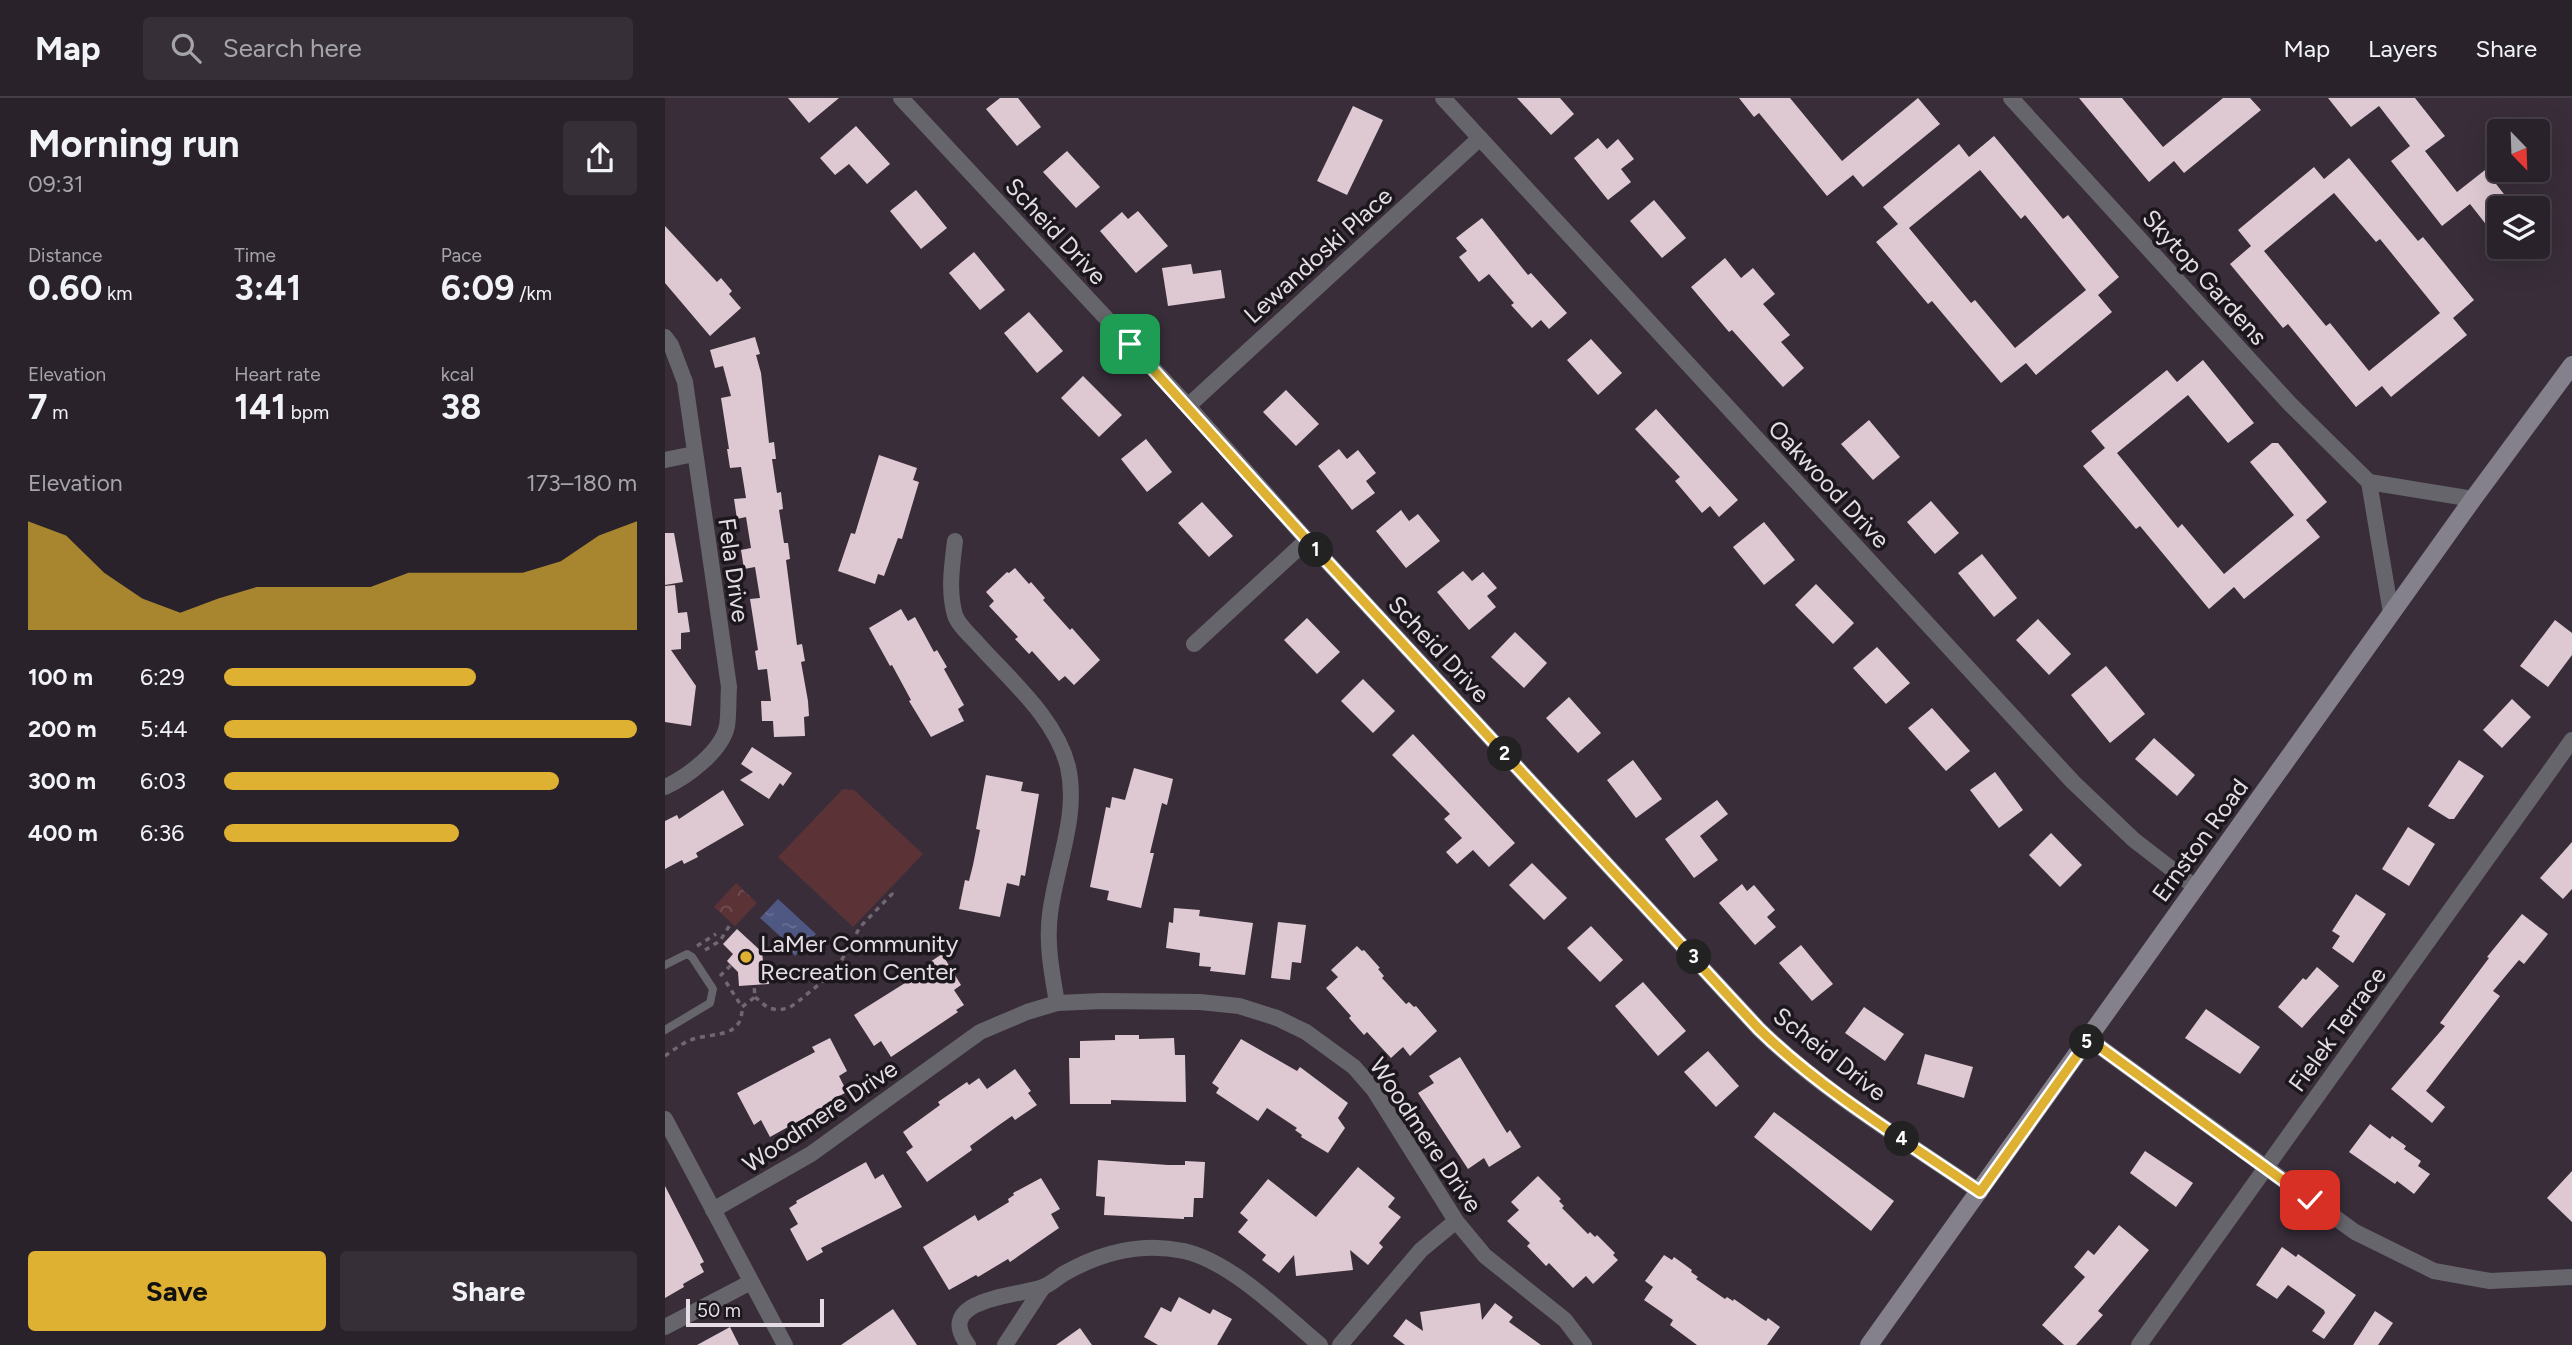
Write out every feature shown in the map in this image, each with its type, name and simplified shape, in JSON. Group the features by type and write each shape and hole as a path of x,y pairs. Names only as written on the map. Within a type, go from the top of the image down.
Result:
{"street":[{"name":"Scheid Drive","path":"901,98 1784,1054 1980,1192"},
{"name":"Oakwood Drive","path":"1443,98 2073,782 2127,834 2195,887"},
{"name":"Skytop Gardens","path":"2011,98 2290,404 2368,482"},
{"name":"Lewandoski Place","path":"1188,406 1480,138"},
{"name":"Fela Drive","path":"665,337 671,345 685,382 729,687 727,728 709,755 684,778 665,787"},
{"name":"Ernston Road","path":"1869,1345 2391,613 2572,365"},
{"path":"665,460 694,454"},
{"path":"2391,613 2368,482 2473,499"},
{"path":"1194,644 1307,540"},
{"path":"955,541 950,578 955,618 1041,714 1057,738 1067,765 1071,787 1069,820 1050,911 1047,940 1057,1003"},
{"name":"Fielek Terrace","path":"2139,1345 2572,740"},
{"name":"Woodmere Drive","path":"713,1210 811,1154 980,1032 1027,1012 1057,1003 1200,1002 1239,1006 1306,1031 1354,1067 1374,1090 1456,1221 1485,1256 1565,1320 1584,1345"},
{"path":"2089,1039 2355,1232 2434,1270 2490,1281 2572,1277"},
{"path":"665,1119 785,1345"},
{"path":"1341,1345 1422,1250 1456,1221"},
{"path":"968,1345 962,1337 961,1326 963,1316 972,1306 1043,1287 1087,1262 1136,1248 1187,1252 1237,1277 1320,1345"},
{"path":"665,1327 751,1282"},
{"path":"1005,1345 1043,1287"}],"lane":[{"path":"665,965 687,954 692,957 713,989 710,1003 665,1030"}],"path":[{"path":"754,985 755,997 768,1008 789,1008 816,988 840,962 860,927 892,894 889,889"},
{"path":"711,958 705,949 720,941 731,923"},
{"path":"696,947 715,933 720,941"},
{"path":"722,975 731,965"},
{"path":"665,1056 687,1041 720,1034 739,1025 742,1007 716,967"},
{"path":"742,1007 755,997"}],"green space":[{"path":"843,789 854,790 923,854 853,927 778,857"},
{"path":"736,883 757,903 735,926 714,907"}],"water":[{"path":"778,899 816,934 795,956 791,951 793,948 760,918"}],"building":[{"path":"788,98 839,98 809,123"},
{"path":"1000,98 1018,98 1041,127 1017,146 986,109"},
{"path":"1517,98 1560,98 1574,114 1551,135"},
{"path":"1739,98 1790,98 1842,161 1918,98 1940,124 1863,187 1853,175 1827,196 1759,113 1754,117"},
{"path":"2079,98 2122,98 2163,147 2223,98 2250,98 2261,110 2184,173 2174,161 2149,182"},
{"path":"2328,98 2415,98 2445,136 2425,151 2457,192 2485,170 2487,182 2494,182 2506,196 2487,196 2487,226 2470,204 2442,226 2391,161 2410,146 2379,106 2351,127"},
{"path":"1353,106 1383,120 1347,195 1317,181"},
{"path":"856,126 890,164 867,184 849,164 835,175 820,158"},
{"path":"1994,136 2063,219 2068,215 2119,277 2098,295 2112,312 2036,375 2026,363 2001,383 1932,301 1928,304 1876,242 1898,224 1883,207 1959,144 1969,157","holes":["1980,170 2021,219 2025,215 2086,290 2015,348 1975,300 1971,303 1909,228"]},
{"path":"1598,138 1607,149 1618,139 1634,159 1621,169 1631,182 1608,200 1574,158"},
{"path":"1067,151 1100,187 1076,208 1043,172"},
{"path":"2349,158 2418,241 2423,237 2474,300 2453,318 2467,335 2391,397 2382,386 2356,407 2288,324 2283,328 2230,264 2251,246 2238,230 2314,167 2324,179","holes":["2334,193 2376,242 2380,239 2440,313 2369,371 2330,323 2326,326 2264,251"]},
{"path":"916,190 947,228 921,249 890,211"},
{"path":"1654,200 1686,238 1662,258 1630,221"},
{"path":"1138,211 1168,246 1136,273 1100,231 1122,212 1128,219"},
{"path":"1482,218 1528,275 1531,273 1567,313 1549,329 1541,320 1532,328 1511,305 1514,303 1489,274 1479,282 1459,257 1467,251 1456,238"},
{"path":"665,226 717,282 721,278 732,291 729,294 741,308 710,336 665,283"},
{"path":"974,252 1005,290 980,310 949,273"},
{"path":"1725,258 1741,278 1753,268 1775,294 1763,304 1790,335 1781,342 1804,368 1783,387 1732,330 1729,332 1691,287"},
{"path":"1191,264 1193,274 1221,270 1225,298 1168,306 1162,268"},
{"path":"1029,312 1063,351 1037,373 1004,333"},
{"path":"755,337 760,354 756,355 761,373 769,443 774,442 776,459 772,459 777,493 781,492 783,509 779,510 784,543 788,543 790,559 786,560 797,645 802,644 805,661 801,662 809,716 804,717 805,736 774,737 773,721 762,721 761,701 771,701 767,669 758,670 755,651 758,650 750,599 760,598 755,567 744,569 741,550 751,548 746,517 737,519 734,499 746,498 741,467 730,468 727,449 721,398 731,396 723,366 715,368 710,350"},
{"path":"1591,339 1622,373 1598,395 1567,360"},
{"path":"2203,360 2254,423 2228,443 2188,395 2117,453 2178,528 2182,524 2224,574 2294,515 2250,462 2272,443 2278,443 2327,502 2306,520 2320,537 2244,599 2234,587 2209,609 2140,526 2136,529 2083,466 2105,448 2091,431 2167,370 2177,382"},
{"path":"1083,376 1122,415 1099,437 1061,398"},
{"path":"1286,390 1319,424 1296,446 1263,412"},
{"path":"1656,409 1738,500 1719,517 1710,506 1702,513 1675,481 1680,477 1635,429"},
{"path":"1869,420 1900,457 1873,480 1841,444"},
{"path":"1146,439 1172,472 1147,492 1121,459"},
{"path":"1339,449 1347,459 1358,450 1376,473 1366,481 1375,493 1352,510 1318,466"},
{"path":"879,455 917,468 913,480 919,482 902,539 898,538 884,576 878,574 875,584 838,571 851,533 855,534"},
{"path":"1931,501 1959,533 1935,554 1907,522"},
{"path":"1202,502 1233,536 1209,557 1178,523"},
{"path":"1401,510 1409,521 1418,514 1440,541 1406,568 1376,531"},
{"path":"1764,522 1795,560 1764,585 1733,547"},
{"path":"665,533 674,533 683,582 665,585"},
{"path":"1982,554 2017,598 1994,617 1958,573"},
{"path":"1015,568 1029,584 1031,582 1045,598 1043,600 1100,660 1074,685 1065,676 1059,681 1032,651 1029,654 1015,639 1018,637 989,606 994,601 986,592"},
{"path":"1463,571 1472,581 1483,572 1497,588 1487,596 1496,607 1469,630 1437,592"},
{"path":"1816,584 1854,623 1833,644 1795,605"},
{"path":"675,585 678,613 687,612 690,632 681,633 681,649 671,650 696,686 691,726 665,722 665,586"},
{"path":"901,609 908,621 915,617 934,652 937,650 964,705 958,709 964,721 931,737 869,628"},
{"path":"1307,618 1340,652 1317,674 1284,640"},
{"path":"2038,619 2071,654 2049,675 2016,640"},
{"path":"2555,620 2572,633 2572,655 2548,687 2520,666"},
{"path":"1515,632 1547,663 1524,688 1491,657"},
{"path":"1877,647 1910,683 1886,704 1853,668"},
{"path":"2106,666 2145,714 2110,743 2071,695"},
{"path":"1363,679 1395,711 1373,733 1341,701"},
{"path":"1569,697 1601,733 1578,753 1546,718"},
{"path":"2512,699 2531,717 2502,748 2483,730"},
{"path":"1932,708 1970,751 1946,771 1908,728"},
{"path":"1413,734 1515,843 1489,867 1473,850 1457,864 1446,852 1462,838 1444,819 1450,814 1392,755"},
{"path":"2154,738 2195,775 2177,796 2135,759"},
{"path":"752,747 792,773 783,786 780,783 769,799 740,780 753,772 741,764"},
{"path":"1633,760 1662,799 1636,818 1607,780"},
{"path":"2459,760 2484,776 2454,819 2449,819 2428,806"},
{"path":"1134,768 1173,779 1167,805 1162,803 1141,908 1107,900 1109,891 1090,887 1106,807 1110,808 1112,797 1125,800"},
{"path":"1995,772 2023,810 1999,828 1970,790"},
{"path":"986,775 1023,782 1021,791 1039,794 1025,876 1021,875 1019,886 1007,883 1000,917 959,909 965,880 969,881 973,865 980,830 976,829"},
{"path":"723,790 744,825 696,853 698,857 684,864 682,860 665,869 665,821 677,815 679,819"},
{"path":"1717,800 1728,814 1700,836 1718,860 1694,878 1665,839"},
{"path":"2408,827 2435,844 2409,886 2382,869"},
{"path":"2051,833 2082,865 2060,887 2029,855"},
{"path":"2572,842 2572,889 2563,899 2540,878"},
{"path":"1532,863 1567,898 1544,920 1509,885"},
{"path":"1742,884 1747,891 1754,885 1775,910 1767,917 1776,927 1755,945 1719,903"},
{"path":"2356,894 2386,914 2353,963 2332,948 2340,936 2332,931"},
{"path":"1174,908 1200,910 1199,916 1253,923 1245,975 1210,971 1211,967 1199,966 1200,953 1166,948 1169,922 1173,923"},
{"path":"2522,914 2548,934 2524,964 2519,960 2493,991 2500,996 2426,1091 2445,1107 2432,1123 2391,1089 2445,1026 2440,1023 2489,958 2487,957"},
{"path":"1278,922 1306,925 1301,963 1292,962 1290,980 1271,978"},
{"path":"1591,926 1623,960 1600,982 1567,948"},
{"name":"LaMer Community Recreation Center","path":"737,929 762,952 763,961 768,961 769,984 739,986 738,972 727,961 733,954 723,944"},
{"path":"1801,945 1833,984 1812,1001 1779,963"},
{"path":"1357,946 1380,968 1378,969 1384,976 1382,978 1406,1004 1409,1002 1416,1006 1437,1031 1410,1056 1403,1047 1391,1058 1367,1032 1364,1035 1326,988 1338,977 1331,970"},
{"path":"942,954 961,985 954,990 964,1005 956,1010 958,1012 891,1057 881,1041 874,1046 854,1015 929,968 927,964"},
{"path":"2317,967 2339,986 2302,1028 2278,1007 2303,978 2306,980"},
{"path":"1643,982 1686,1031 1658,1056 1615,1006"},
{"path":"1864,1007 1904,1034 1885,1061 1845,1033"},
{"path":"2206,1009 2260,1047 2240,1074 2185,1038"},
{"path":"1115,1035 1139,1035 1139,1039 1174,1038 1175,1055 1185,1055 1186,1102 1111,1100 1111,1104 1070,1104 1069,1058 1080,1058 1080,1041 1115,1040"},
{"path":"830,1038 847,1071 839,1076 847,1092 770,1137 761,1120 754,1125 737,1093 815,1052 812,1047"},
{"path":"1241,1039 1297,1071 1300,1067 1348,1103 1338,1118 1345,1128 1328,1153 1301,1137 1295,1130 1297,1128 1267,1108 1258,1121 1216,1093 1219,1088 1212,1083"},
{"path":"1708,1051 1739,1086 1716,1107 1684,1072"},
{"path":"1925,1054 1973,1067 1964,1098 1917,1084"},
{"path":"1460,1057 1507,1133 1510,1130 1521,1147 1489,1167 1484,1158 1468,1169 1418,1093 1434,1083 1429,1076"},
{"path":"1015,1069 1031,1091 1028,1093 1037,1105 1015,1120 1012,1116 999,1125 970,1146 972,1150 927,1182 906,1152 913,1147 903,1132 967,1082 969,1085 979,1078 987,1089"},
{"path":"1774,1112 1894,1201 1871,1231 1754,1137"},
{"path":"2370,1124 2390,1139 2392,1136 2406,1146 2404,1149 2421,1161 2418,1166 2430,1174 2414,1194 2349,1152"},
{"path":"2145,1151 2193,1183 2176,1207 2130,1173"},
{"path":"1098,1160 1168,1165 1185,1165 1185,1161 1205,1162 1203,1198 1194,1198 1193,1217 1184,1219 1104,1215 1105,1197 1096,1196"},
{"path":"866,1162 875,1179 883,1174 902,1207 821,1248 823,1252 807,1261 790,1229 798,1224 789,1208 797,1203 796,1201"},
{"path":"1358,1167 1395,1198 1388,1207 1401,1217 1379,1243 1383,1247 1368,1265 1350,1250 1353,1270 1296,1276 1294,1255 1279,1273 1262,1260 1266,1255 1238,1232 1248,1220 1240,1213 1268,1179 1316,1217"},
{"path":"2572,1171 2572,1222 2547,1198"},
{"path":"1538,1176 1561,1199 1559,1201 1564,1206 1562,1208 1588,1234 1590,1232 1595,1237 1597,1235 1615,1253 1613,1255 1618,1260 1593,1284 1586,1276 1573,1288 1549,1263 1546,1266 1527,1246 1530,1243 1507,1221 1519,1210 1511,1202"},
{"path":"1041,1178 1060,1209 1051,1214 1059,1228 1010,1262 1008,1259 949,1290 923,1247 975,1215 978,1221 1009,1202 1008,1199 1013,1193"},
{"path":"665,1186 704,1262 700,1264 704,1272 665,1298"},
{"path":"2119,1225 2149,1250 2098,1311 2103,1315 2076,1345 2064,1345 2042,1325 2085,1277 2074,1267 2088,1250 2094,1255"},
{"path":"2282,1247 2296,1257 2298,1254 2356,1295 2324,1339 2312,1331 2325,1313 2324,1310 2288,1285 2277,1299 2256,1285"},
{"path":"1664,1255 1672,1260 1674,1257 1692,1270 1698,1277 1696,1279 1725,1299 1734,1299 1761,1318 1766,1321 1768,1318 1780,1327 1767,1345 1697,1345 1670,1325 1673,1320 1644,1300 1653,1287 1645,1281"},
{"path":"1179,1297 1210,1314 1213,1309 1232,1319 1217,1345 1158,1345 1144,1337 1161,1307 1171,1312"},
{"path":"1480,1303 1482,1320 1495,1303 1513,1317 1509,1322 1541,1345 1405,1345 1393,1336 1406,1319 1423,1331 1420,1312"},
{"path":"893,1309 917,1345 841,1345"},
{"path":"2375,1311 2393,1323 2378,1345 2353,1345"},
{"path":"730,1327 739,1345 697,1345"},
{"path":"1080,1328 1092,1345 1056,1345"}],"place":[{"name":"LaMer Community Recreation Center","path":"746,957"}],"route":[{"path":"1130,344 1307,540 1759,1029 1784,1054 1812,1076 1980,1192 2089,1039 2310,1200"}]}
